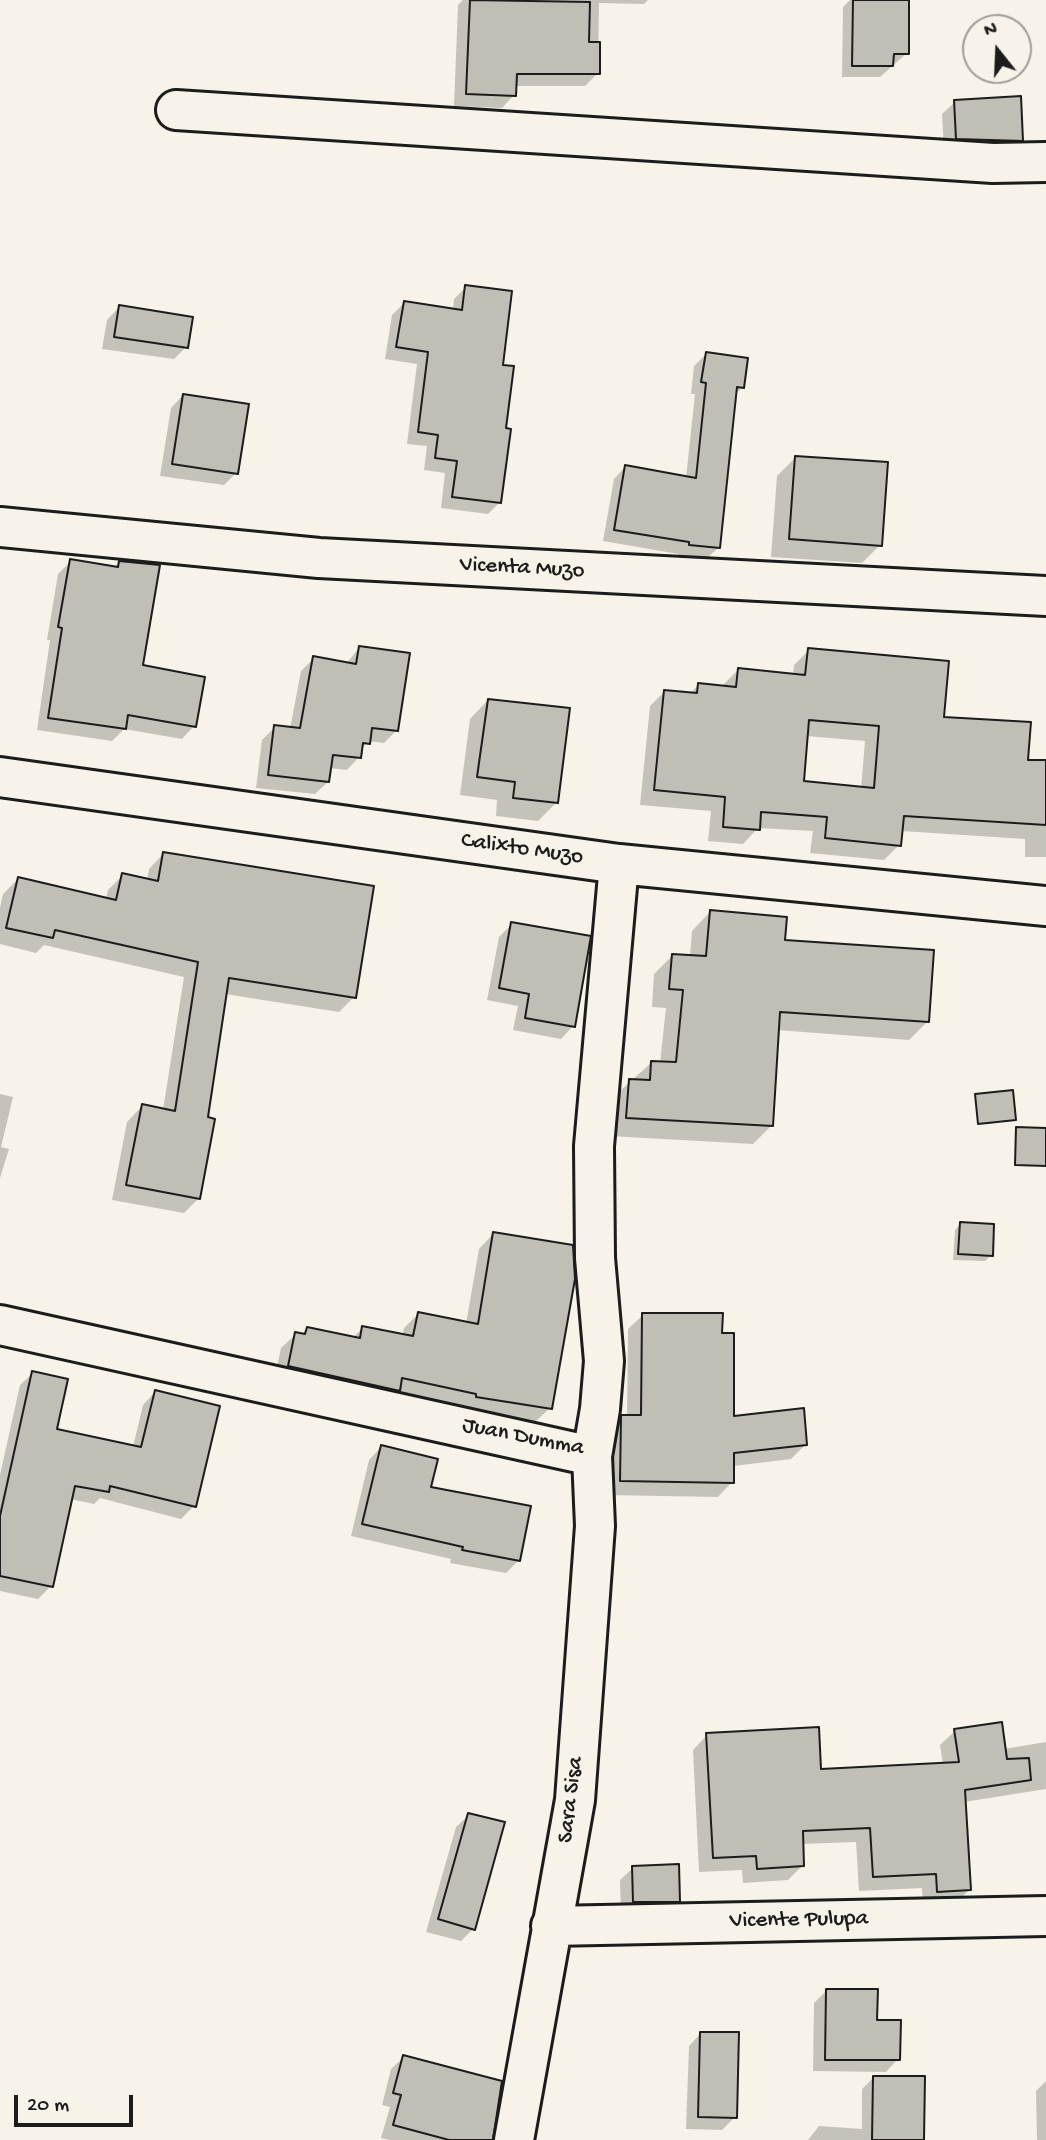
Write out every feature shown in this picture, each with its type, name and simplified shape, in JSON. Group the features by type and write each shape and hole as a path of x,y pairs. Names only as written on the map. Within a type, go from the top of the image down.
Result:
{"street":[{"path":"176,110 993,163 1046,162"},
{"name":"Vicenta Muzo","path":"0,527 319,558 1046,596"},
{"name":"Calixto Muzo","path":"0,777 619,864 1046,906"},
{"name":"Juan Dumma","path":"0,1325 592,1456 604,1361 595,1258 594,1146 619,864"},
{"name":"Sara Sisa","path":"514,2140 575,1800 594,1526 592,1456"},
{"name":"Vicente Pulupa","path":"551,1926 1046,1916"}],"building":[{"path":"470,0 590,2 589,42 600,42 600,74 517,74 516,96 466,94"},
{"path":"853,0 909,0 909,54 894,54 893,66 852,66"},
{"path":"1021,96 1023,141 956,139 954,100"},
{"path":"465,285 512,291 503,365 514,366 506,428 511,429 501,503 452,497 457,461 435,458 438,435 418,432 428,352 396,347 404,301 462,310"},
{"path":"119,305 193,317 188,348 114,337"},
{"path":"706,352 748,358 744,388 737,387 720,548 689,545 689,542 614,530 625,465 696,478 706,383 701,382"},
{"path":"183,394 249,404 238,474 172,464"},
{"path":"795,456 888,462 882,546 789,539"},
{"path":"70,559 118,567 119,561 160,565 143,665 205,677 196,727 128,715 126,729 48,718 62,628 58,627"},
{"path":"359,646 410,653 398,731 372,728 370,744 363,743 361,758 333,755 329,782 268,775 274,725 300,728 313,656 356,664"},
{"path":"808,648 949,661 944,717 1031,722 1028,760 1046,760 1046,825 904,816 901,846 825,838 827,817 761,812 760,830 723,827 725,797 654,790 664,690 697,693 698,683 736,687 738,668 805,675","holes":["809,720 879,726 874,788 804,781"]},
{"path":"488,699 570,708 558,803 513,798 515,782 477,777"},
{"path":"163,852 374,886 356,998 229,978 208,1117 215,1119 200,1199 126,1185 142,1104 175,1111 198,962 55,930 53,938 6,928 18,877 116,900 122,873 158,881"},
{"path":"710,910 787,917 785,940 934,950 929,1022 780,1012 773,1126 626,1118 629,1079 650,1080 651,1061 676,1062 683,990 669,989 672,954 706,956"},
{"path":"511,922 591,936 575,1027 525,1018 529,994 499,988"},
{"path":"1013,1090 1016,1120 978,1124 975,1094"},
{"path":"1016,1127 1046,1128 1046,1166 1015,1165"},
{"path":"960,1222 994,1224 993,1256 958,1254"},
{"path":"493,1232 573,1245 575,1279 552,1409 476,1397 476,1394 402,1378 400,1391 288,1366 295,1332 305,1334 307,1327 360,1338 362,1326 413,1336 418,1312 478,1324"},
{"path":"642,1313 723,1313 722,1333 734,1333 734,1416 804,1408 807,1445 734,1453 734,1483 620,1481 621,1415 641,1415"},
{"path":"32,1371 68,1379 57,1429 141,1447 155,1390 220,1406 196,1507 110,1486 109,1492 75,1486 53,1587 0,1576 0,1516"},
{"path":"381,1445 438,1459 431,1487 531,1506 520,1561 462,1550 463,1547 362,1524"},
{"path":"1002,1722 1007,1759 1029,1758 1031,1780 965,1790 971,1890 937,1892 936,1874 873,1877 870,1828 803,1831 804,1866 757,1869 756,1856 713,1858 706,1733 819,1727 821,1769 959,1762 954,1729"},
{"path":"468,1813 505,1822 475,1930 438,1919"},
{"path":"679,1864 680,1902 633,1902 632,1866"},
{"path":"826,1989 878,1989 877,2020 901,2020 900,2060 825,2060"},
{"path":"700,2032 739,2032 737,2118 698,2117"},
{"path":"403,2055 502,2081 493,2140 449,2140 393,2125 401,2095 393,2093"},
{"path":"873,2076 925,2076 924,2140 872,2140"}]}
